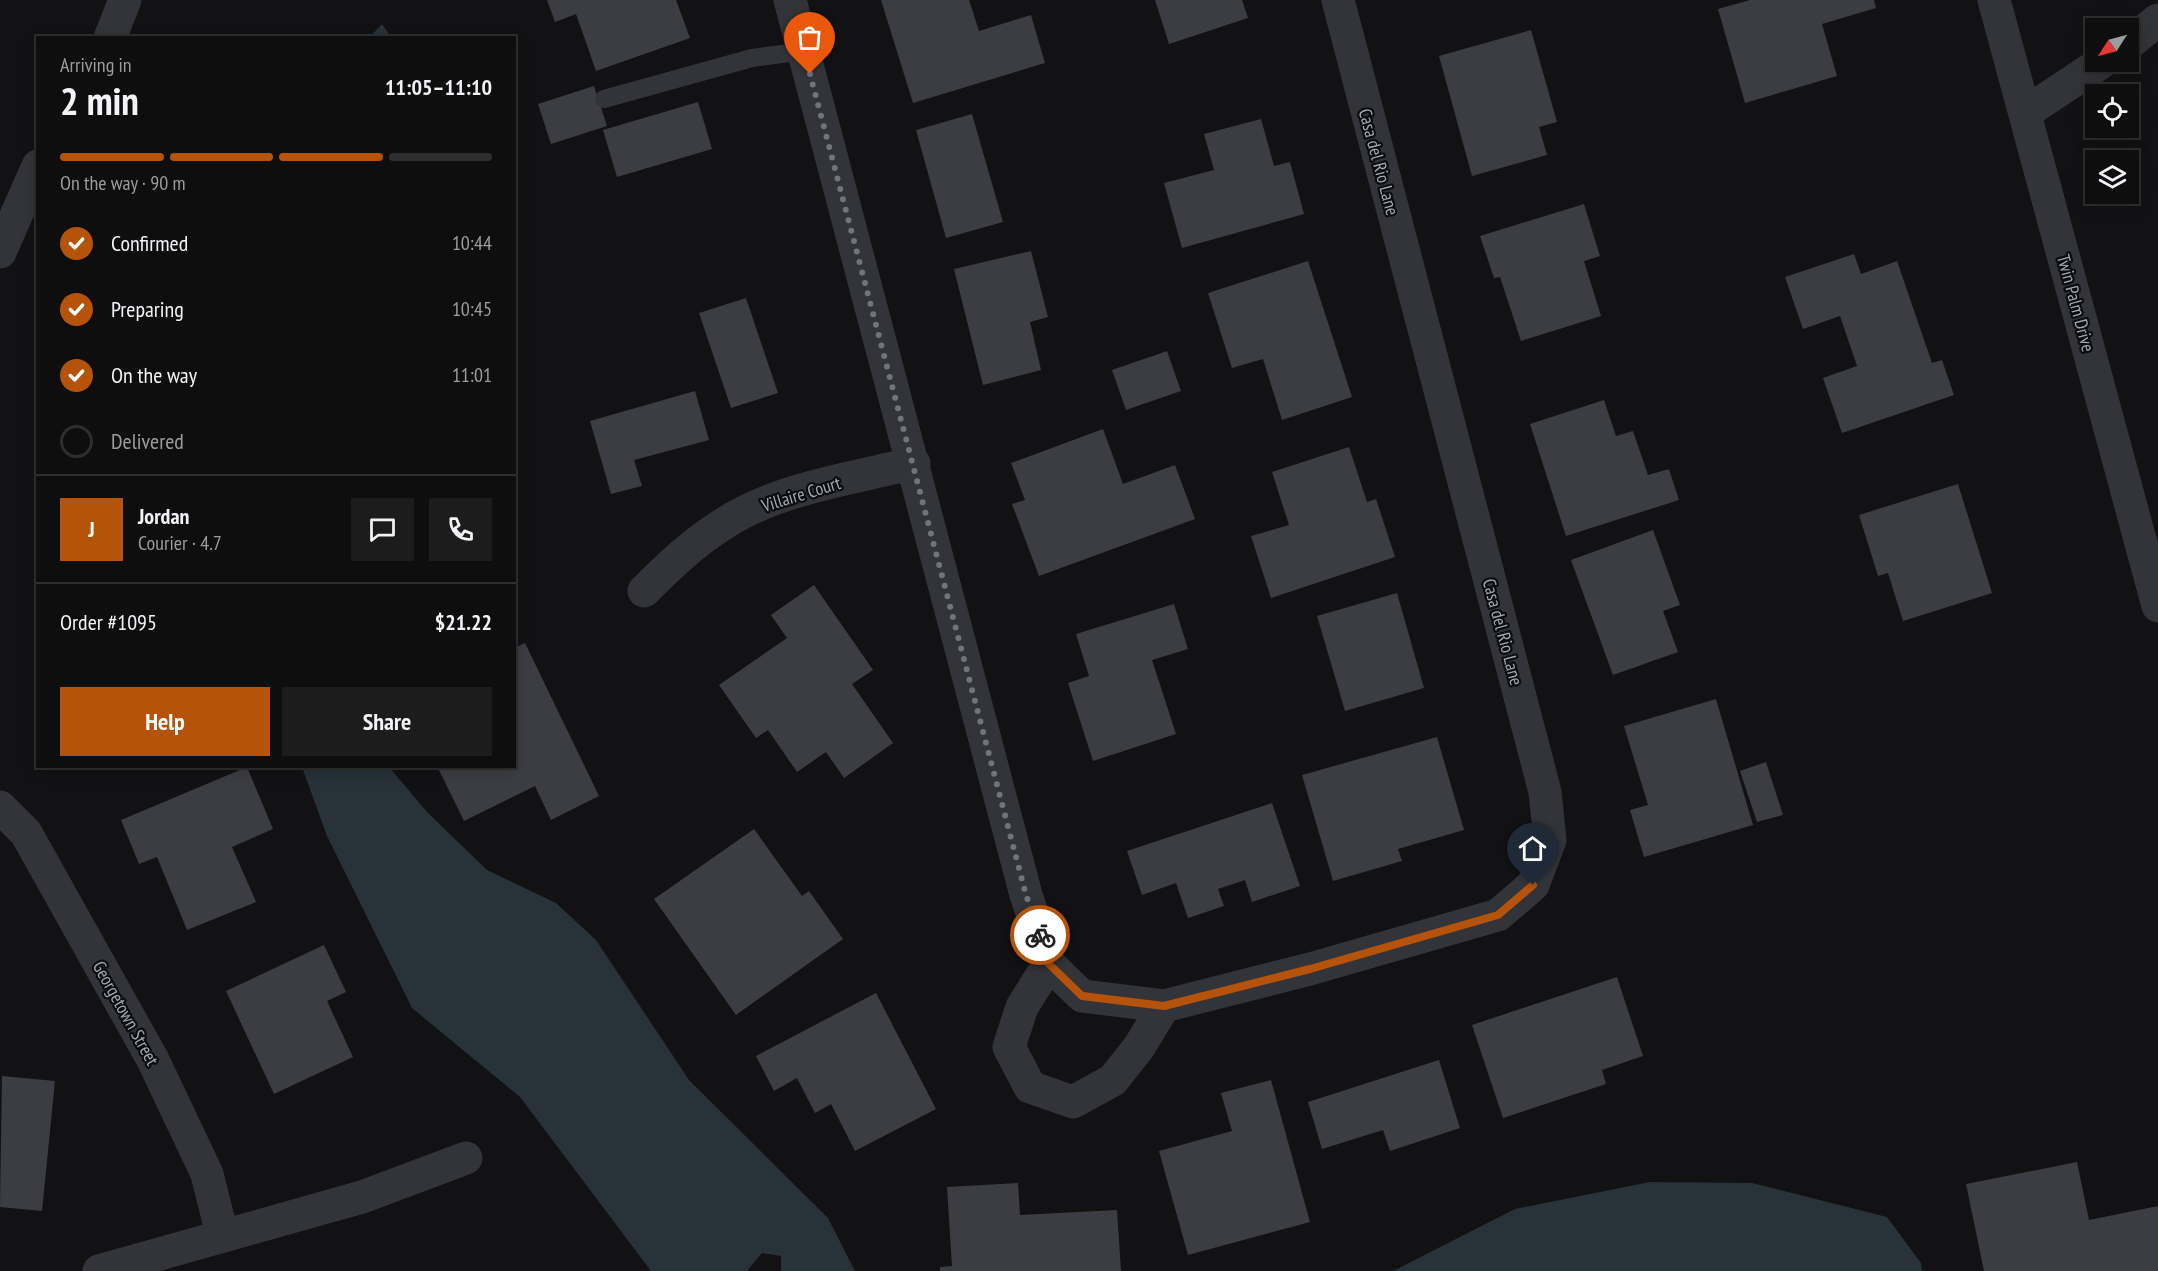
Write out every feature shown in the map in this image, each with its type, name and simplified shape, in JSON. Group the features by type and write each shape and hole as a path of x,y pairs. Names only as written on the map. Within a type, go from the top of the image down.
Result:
{"street":[{"path":"111,36 124,0"},
{"path":"790,0 914,463 1026,895 1049,964 1082,996 1164,1006 1139,1047 1113,1080 1072,1102 1030,1087 1009,1047 1022,1007 1049,964"},
{"name":"Casa del Rio Lane","path":"1164,1006 1310,969 1498,915 1533,885 1550,840 1545,792 1338,0"},
{"name":"Twin Palm Drive","path":"1994,0 2158,606"},
{"path":"2139,35 2158,20"},
{"path":"2025,113 2087,72"},
{"path":"0,252 36,171"},
{"name":"Villaire Court","path":"644,591 682,553 736,517 775,498 914,463"},
{"name":"Georgetown Street","path":"0,807 26,833 153,1060 207,1174 222,1234"},
{"path":"99,1271 372,1193 466,1158"}],"lane":[{"path":"604,99 752,58 804,51"}],"shaded area":[{"path":"382,24 390,36 371,36"},
{"path":"302,768 390,768 427,812 487,870 556,903 596,940 689,1080 828,1218 855,1271 781,1271 781,1256 762,1253 747,1271 651,1271 520,1097 412,1008 327,836"},
{"path":"1650,1182 1752,1183 1887,1217 1921,1263 1922,1271 1393,1271 1515,1209"}],"building":[{"path":"547,0 676,0 690,38 596,71 576,14 555,22"},
{"path":"881,0 969,0 979,31 1031,15 1045,63 913,103"},
{"path":"1155,0 1242,0 1248,18 1169,44"},
{"path":"1750,0 1874,0 1876,8 1822,24 1837,76 1745,103 1718,9"},
{"path":"1531,30 1557,122 1539,127 1547,155 1472,176 1439,56"},
{"path":"594,86 607,126 551,144 538,104"},
{"path":"698,102 712,149 617,177 603,130"},
{"path":"972,114 1003,222 946,238 916,130"},
{"path":"1261,119 1274,166 1290,162 1304,214 1182,248 1164,183 1214,170 1204,134"},
{"path":"1584,204 1600,256 1584,261 1601,316 1521,341 1500,277 1494,278 1480,236"},
{"path":"1031,251 1048,317 1030,322 1041,370 983,385 954,269"},
{"path":"1854,254 1861,274 1897,261 1932,363 1942,360 1954,395 1842,433 1823,378 1857,366 1840,316 1803,329 1785,277"},
{"path":"1308,261 1352,397 1282,420 1263,359 1232,368 1208,293"},
{"path":"746,298 778,393 731,408 699,313"},
{"path":"1167,351 1181,391 1126,410 1112,370"},
{"path":"695,391 709,440 634,460 642,486 611,494 590,421"},
{"path":"1604,400 1616,436 1633,431 1648,475 1669,469 1679,500 1566,536 1530,424"},
{"path":"1103,429 1123,484 1175,465 1195,519 1039,576 1012,504 1025,500 1011,463"},
{"path":"1349,447 1367,502 1376,499 1395,557 1271,598 1251,536 1289,525 1272,472"},
{"path":"1958,484 1992,593 1903,621 1888,573 1878,576 1859,515"},
{"path":"1653,530 1680,605 1663,611 1678,652 1613,675 1571,560"},
{"path":"814,585 873,670 852,684 893,743 844,778 826,752 797,772 768,730 756,738 719,685 787,638 771,615"},
{"path":"1397,593 1424,688 1345,711 1317,616"},
{"path":"1174,604 1188,649 1152,660 1176,734 1093,761 1068,683 1089,676 1076,634"},
{"path":"525,643 599,796 551,820 535,786 464,821 438,768 516,768 516,647"},
{"path":"1716,699 1753,825 1644,857 1630,810 1648,805 1624,726"},
{"path":"1437,737 1464,830 1398,849 1402,861 1333,881 1302,775"},
{"path":"1766,762 1783,815 1757,822 1740,771"},
{"path":"247,768 273,829 232,847 256,902 187,930 157,857 139,864 121,820"},
{"path":"1272,803 1300,886 1252,902 1245,880 1218,889 1224,906 1188,918 1176,883 1142,895 1127,851"},
{"path":"754,829 802,896 809,891 843,939 736,1015 654,899"},
{"path":"324,945 346,992 327,1001 353,1057 274,1094 226,991"},
{"path":"1617,977 1643,1056 1602,1070 1606,1084 1503,1118 1472,1025"},
{"path":"876,993 936,1109 855,1151 831,1104 815,1113 797,1078 774,1091 756,1056"},
{"path":"1439,1060 1460,1128 1390,1151 1383,1130 1322,1149 1308,1102"},
{"path":"2,1076 55,1081 42,1211 0,1207"},
{"path":"1271,1080 1310,1222 1188,1255 1159,1151 1232,1131 1221,1093"},
{"path":"2077,1162 2089,1220 2158,1206 2158,1271 1984,1271 1966,1184"},
{"path":"1018,1183 1020,1215 1117,1210 1121,1271 940,1271 940,1267 952,1266 947,1187"}],"way so far":[{"path":"810,74 1026,895 1040,935"}],"route":[{"path":"1040,935 1049,964 1082,996 1164,1006 1310,969 1498,915 1533,885"}]}
